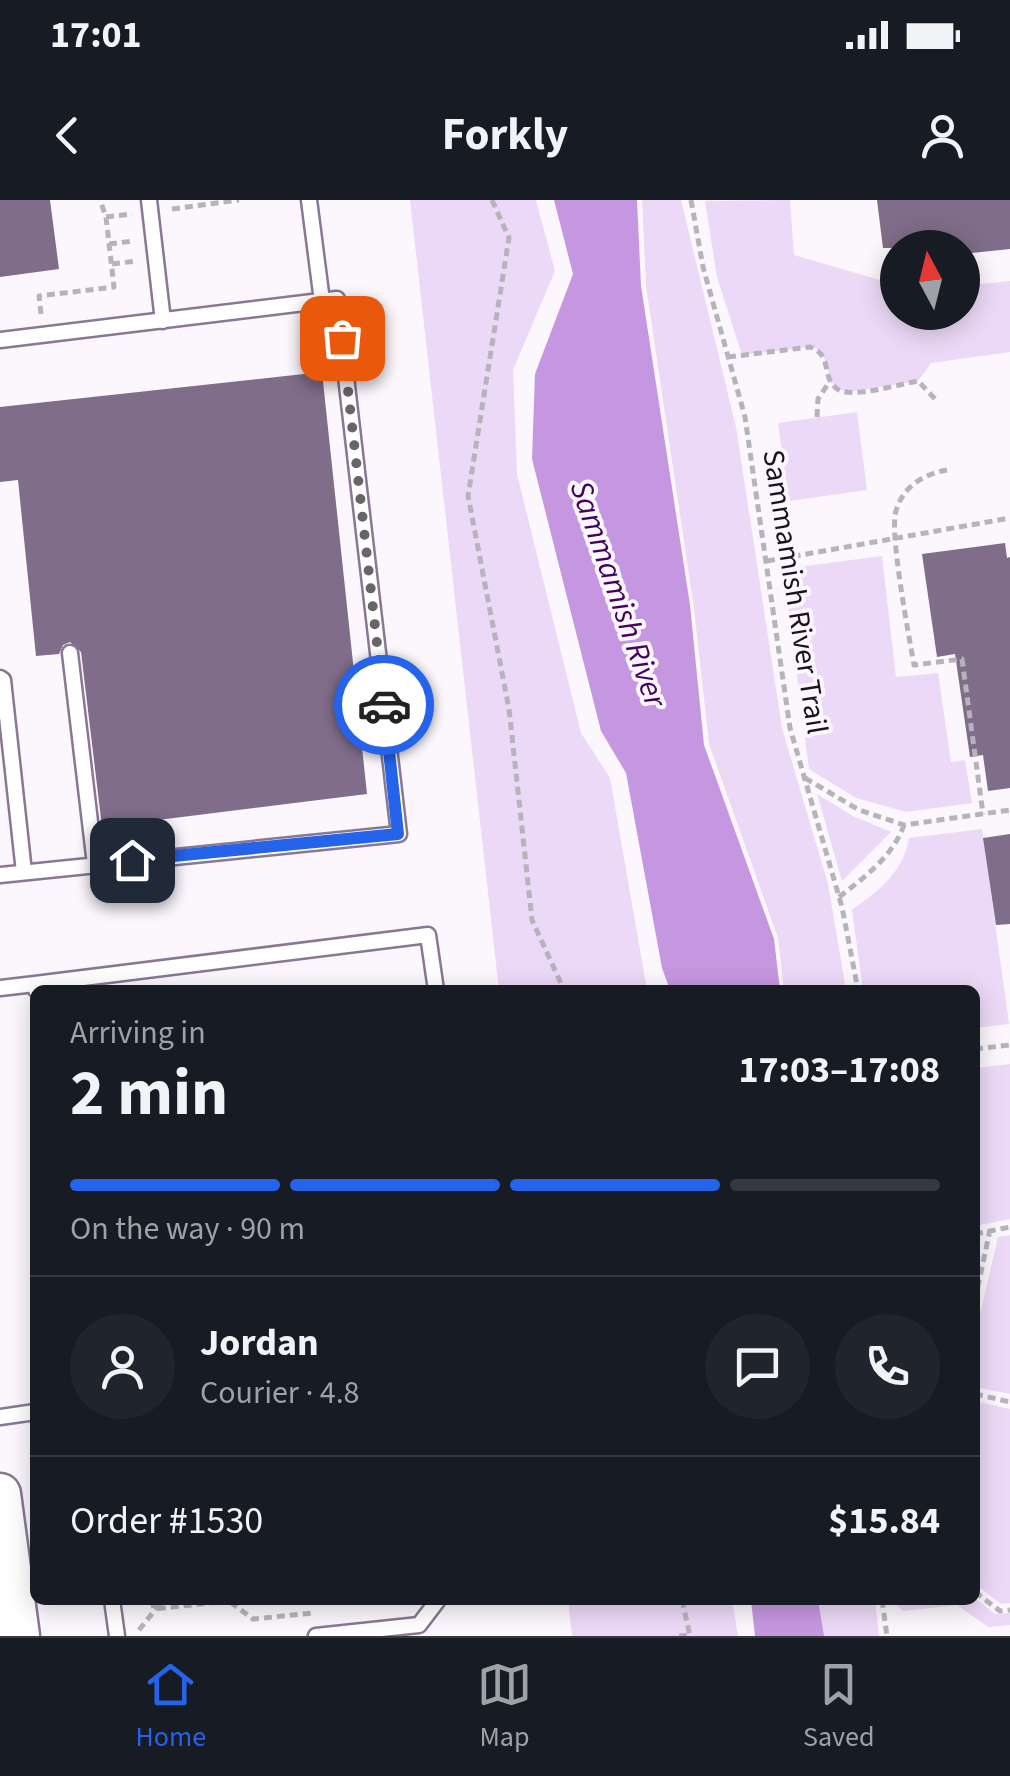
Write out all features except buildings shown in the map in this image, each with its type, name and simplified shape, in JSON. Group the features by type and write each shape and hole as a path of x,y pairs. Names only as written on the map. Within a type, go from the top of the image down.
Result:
{"main road":[{"path":"0,1494 19,1636"}],"lane":[{"path":"150,200 163,321"},
{"path":"310,200 322,301"},
{"path":"0,340 337,299 398,834 0,876"},
{"path":"70,653 94,864"},
{"path":"0,678 24,872"},
{"path":"51,985 428,935 435,985"},
{"path":"0,988 30,987"},
{"path":"0,1416 30,1413"},
{"path":"113,1605 117,1636"},
{"path":"316,1636 419,1625 434,1605"}],"path":[{"path":"28,321 42,319 39,296 114,287 100,200"},
{"path":"492,200 510,238 468,496 508,709 532,920 562,985"},
{"name":"Sammamish River Trail","path":"691,200 703,267 745,417 789,722 839,896 857,985"},
{"path":"109,244 136,241"},
{"path":"111,264 138,261"},
{"path":"728,357 810,347 825,357 830,381 837,389 847,392 918,381 938,402"},
{"path":"817,418 818,399 830,381"},
{"path":"947,470 926,474 908,490 894,512 896,540 914,665 962,659 983,814"},
{"path":"766,561 1010,518"},
{"path":"804,777 859,810 904,825 1010,810"},
{"path":"839,896 866,876 898,843 904,825"},
{"path":"980,1048 1010,1045"},
{"path":"980,1233 1010,1227"},
{"path":"980,1277 990,1230"},
{"path":"980,1395 1010,1402"},
{"path":"980,1596 1000,1611 1010,1610"},
{"path":"153,1605 154,1610"},
{"path":"137,1632 158,1605"},
{"path":"154,1610 188,1605"},
{"path":"234,1605 253,1619 329,1611"},
{"path":"679,1636 690,1635 683,1605"},
{"path":"883,1605 887,1636"}],"shaded area":[{"path":"410,200 536,200 555,271 513,370 517,474 581,733 610,778 646,985 498,985"},
{"path":"642,200 681,200 736,427 782,728 828,884 845,985 783,985 778,938 709,744 694,609 646,286"},
{"path":"790,200 794,255 880,280 880,330 980,330 980,284 1010,281 1010,352 931,363 918,381 847,392 831,380 819,350 810,347 742,355 717,277 705,201"},
{"path":"857,412 867,490 789,501 778,423"},
{"path":"882,556 896,677 938,673 951,762 965,760 972,803 906,812 856,798 809,769 783,569"},
{"path":"817,794 853,816 891,832 842,881"},
{"path":"982,829 1009,1024 980,1027 980,985 862,985 852,910 895,871 909,838"},
{"path":"1010,1064 1010,1219 980,1225 980,1067"},
{"path":"1010,1235 1010,1394 980,1388 980,1314 998,1237"},
{"path":"980,1402 1010,1409 1010,1603 1001,1604 980,1588"},
{"path":"980,1602 995,1614 1010,1613 1010,1625 988,1627 957,1605"},
{"path":"569,1605 733,1605 738,1636 572,1636"},
{"path":"813,1605 876,1605 879,1636 817,1636"},
{"path":"896,1605 957,1605 903,1611"}],"water":[{"name":"Sammamish River","path":"554,200 637,200 641,286 690,605 704,745 774,939 779,985 668,985 662,968 626,773 601,731 532,459 535,374 573,274"},
{"path":"752,1605 819,1605 824,1636 755,1636"}],"way so far":[{"path":"342,338 384,705"}],"route":[{"path":"132,860 398,834 384,705"}]}
